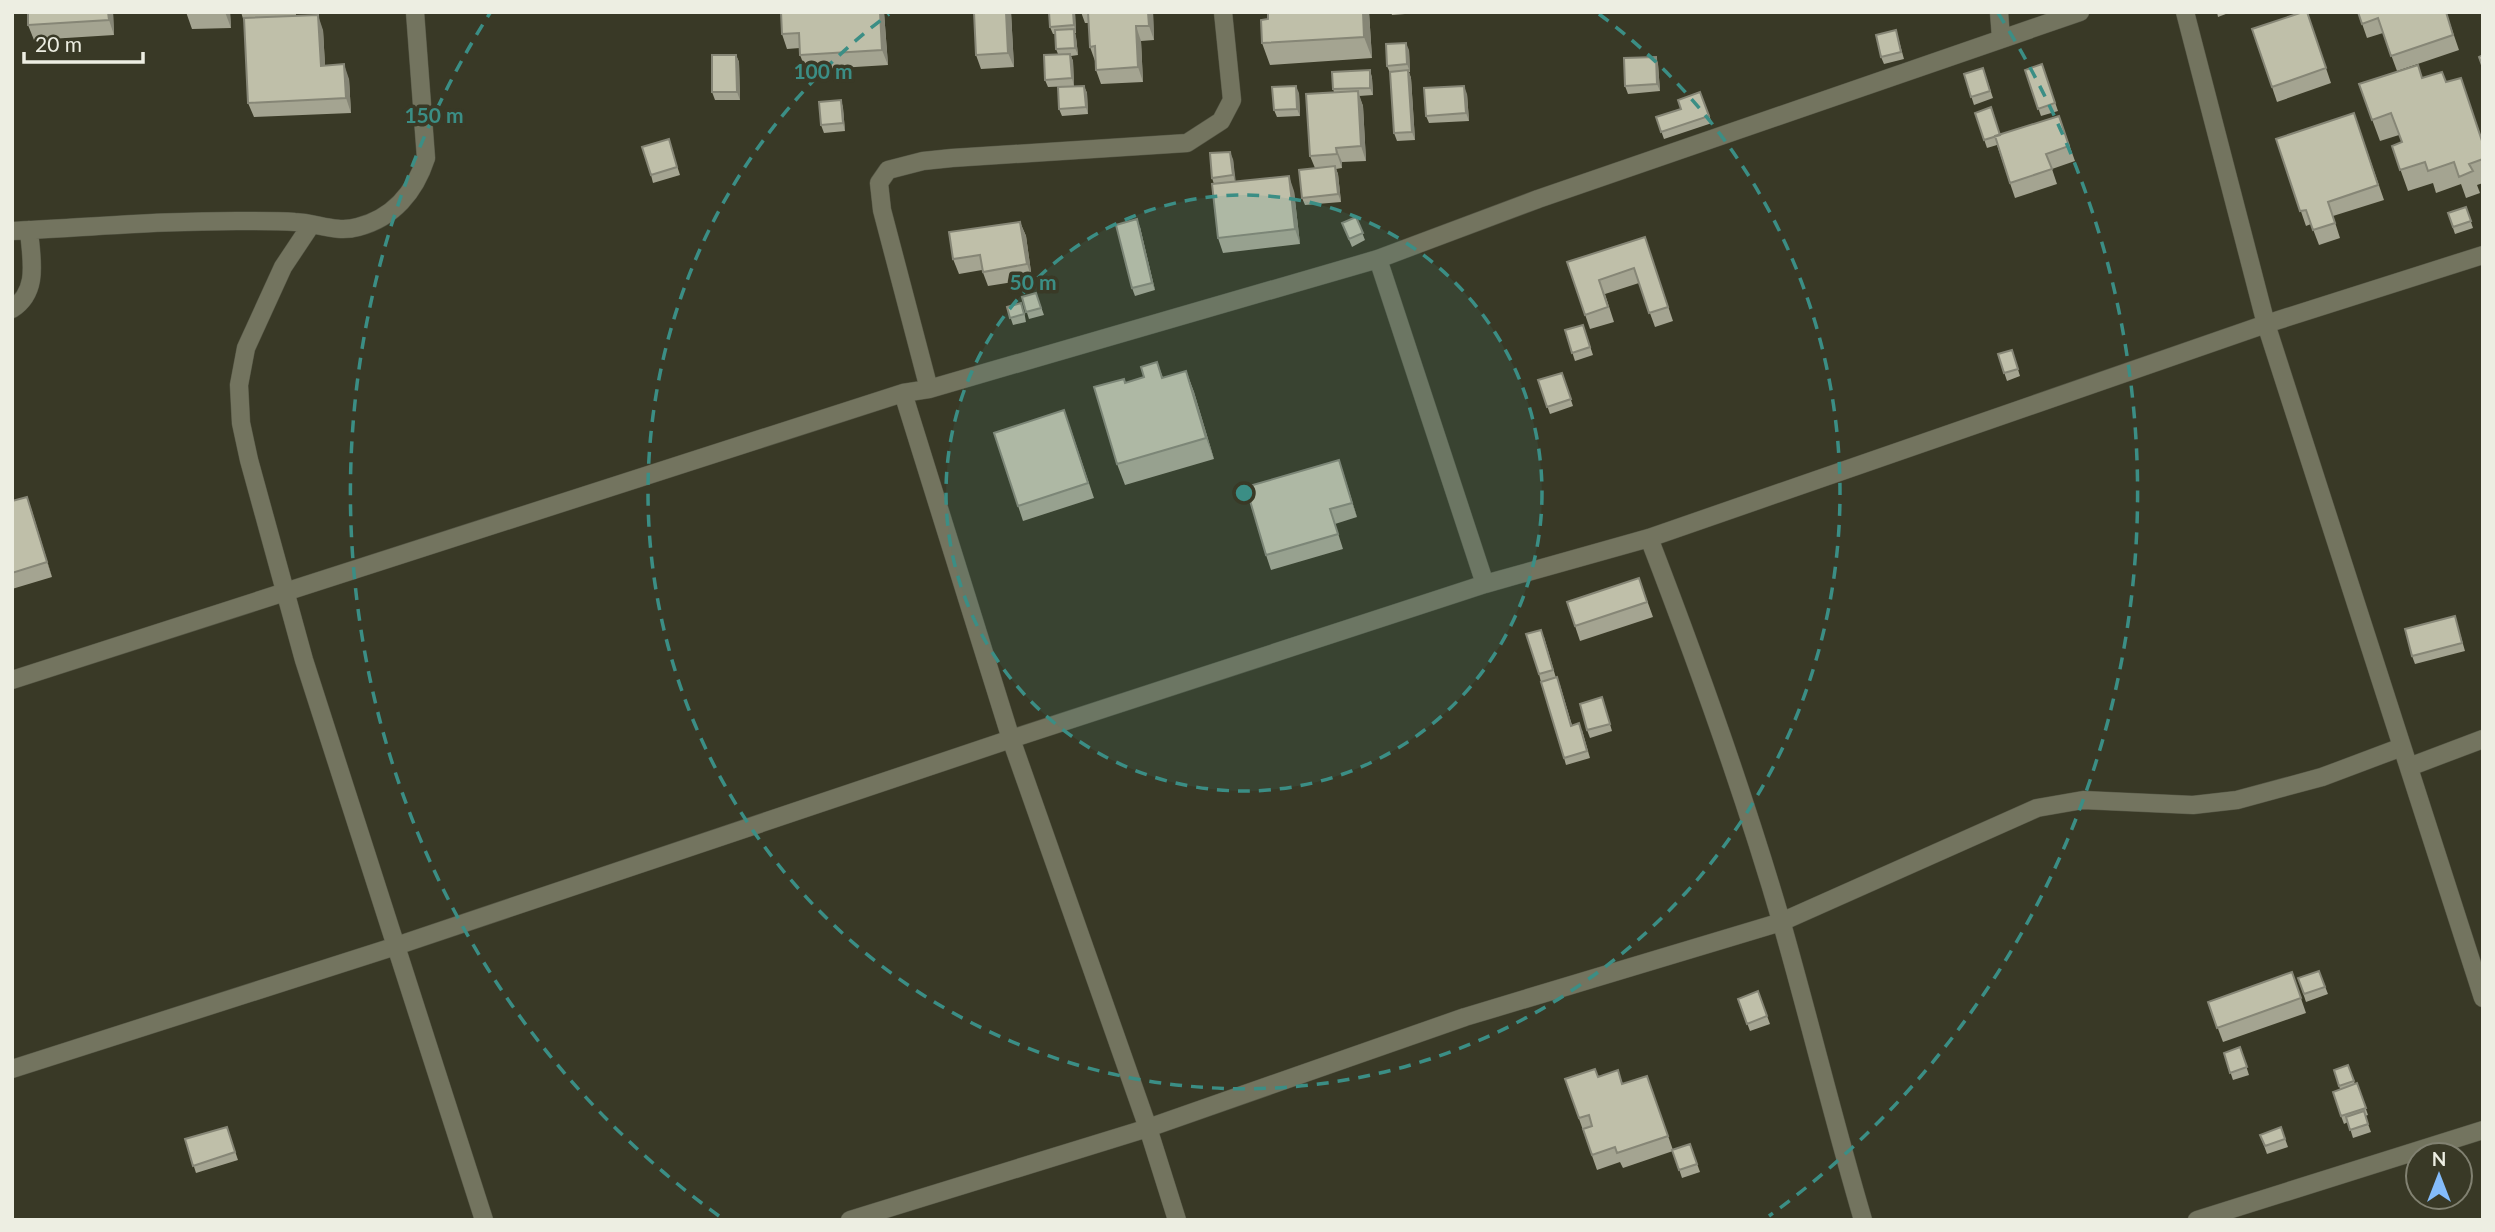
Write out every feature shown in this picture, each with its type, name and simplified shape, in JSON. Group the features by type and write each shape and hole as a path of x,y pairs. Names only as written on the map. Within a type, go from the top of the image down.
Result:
{"street":[{"path":"12,309 25,299 32,279 20,231 242,221 297,222 337,230 357,228 394,209 408,195 426,158 415,12"},
{"path":"929,389 882,210 879,183 888,170 923,161 952,158 1187,143 1221,121 1232,100 1223,12"},
{"path":"1999,12 2001,38"},
{"path":"12,680 903,393 929,389 1378,259 1538,199 1725,137 2080,12"},
{"path":"2185,12 2266,324 2483,998"},
{"path":"311,225 283,267 246,348 239,385 241,423 248,460 304,660 484,1220"},
{"path":"12,1069 396,946 1011,739 1485,584 1649,538 2266,324 2483,255"},
{"path":"1378,259 1485,584"},
{"path":"903,393 1011,739 1148,1128 1177,1220"},
{"path":"1649,538 1705,684 1781,922 1863,1220"},
{"path":"2409,767 2483,739"},
{"path":"850,1220 1148,1128 1465,1017 1781,922 2037,808 2083,800 2193,805 2237,800 2322,777 2402,747"},
{"path":"2197,1220 2483,1130"}],"building":[{"path":"28,12 108,12 109,20 28,25"},
{"path":"781,12 880,12 882,50 800,55 799,33 782,34"},
{"path":"974,12 1006,12 1008,53 976,55"},
{"path":"1049,12 1073,12 1074,25 1050,27"},
{"path":"1088,12 1148,12 1149,26 1136,26 1138,67 1096,70 1095,46 1090,47"},
{"path":"1268,12 1363,12 1364,37 1262,43 1261,20 1268,19"},
{"path":"2307,12 2326,68 2272,87 2252,29"},
{"path":"2358,12 2446,12 2453,35 2391,56 2378,18 2362,24"},
{"path":"318,15 321,66 344,64 346,98 248,103 244,18"},
{"path":"1074,29 1075,48 1056,49 1055,30"},
{"path":"1896,30 1901,52 1881,57 1876,35"},
{"path":"1406,43 1407,64 1387,66 1386,44"},
{"path":"1070,54 1072,78 1045,80 1044,55"},
{"path":"712,55 736,55 737,92 712,92"},
{"path":"1656,57 1657,84 1625,86 1624,58"},
{"path":"2042,64 2055,103 2038,109 2025,70"},
{"path":"2418,65 2422,78 2442,72 2446,82 2461,78 2483,144 2483,159 2469,164 2473,171 2459,177 2454,162 2428,171 2425,162 2400,170 2392,146 2402,142 2391,113 2372,120 2359,84"},
{"path":"1983,68 1990,91 1971,97 1964,74"},
{"path":"1370,70 1370,88 1333,89 1332,72"},
{"path":"1408,70 1412,132 1394,133 1390,72"},
{"path":"1084,86 1086,107 1059,109 1058,87"},
{"path":"1296,86 1297,109 1274,110 1272,87"},
{"path":"1464,86 1466,113 1426,116 1424,88"},
{"path":"1358,91 1361,146 1336,148 1337,154 1310,156 1306,94"},
{"path":"1700,92 1709,116 1661,132 1656,117 1681,109 1678,100"},
{"path":"841,100 843,123 821,125 819,102"},
{"path":"1991,107 2000,135 1984,140 1975,113"},
{"path":"2354,113 2378,185 2328,202 2335,223 2313,230 2306,210 2300,211 2276,139"},
{"path":"2059,116 2069,146 2046,154 2052,169 2010,183 1995,136"},
{"path":"669,139 677,167 651,175 642,147"},
{"path":"1230,152 1233,175 1212,178 1210,153"},
{"path":"1335,166 1338,194 1302,198 1299,170"},
{"path":"1289,176 1295,229 1218,238 1212,184"},
{"path":"2466,207 2471,221 2453,227 2448,213"},
{"path":"1356,217 1363,233 1349,239 1342,223"},
{"path":"1137,219 1152,283 1132,288 1116,225"},
{"path":"1020,222 1027,264 983,272 980,255 953,259 949,232"},
{"path":"1645,237 1668,307 1649,313 1634,268 1599,280 1608,307 1585,315 1567,262"},
{"path":"1036,293 1041,308 1026,312 1022,297"},
{"path":"1021,303 1024,314 1010,318 1007,307"},
{"path":"1583,325 1590,347 1572,353 1565,330"},
{"path":"2012,350 2018,369 2004,373 1998,354"},
{"path":"1157,362 1162,378 1186,371 1206,438 1117,464 1094,387 1124,379 1125,383 1144,377 1141,367"},
{"path":"1562,373 1571,399 1547,407 1538,380"},
{"path":"1064,410 1088,483 1018,506 994,433"},
{"path":"1339,460 1352,503 1330,509 1338,534 1266,555 1246,487"},
{"path":"27,497 47,562 12,573 12,501"},
{"path":"1639,578 1647,602 1575,626 1567,602"},
{"path":"2455,616 2462,643 2412,656 2405,629"},
{"path":"1541,630 1553,670 1539,674 1526,634"},
{"path":"1557,677 1571,726 1579,723 1587,751 1564,758 1541,682"},
{"path":"1602,697 1610,724 1587,730 1580,704"},
{"path":"2319,971 2325,987 2304,994 2298,978"},
{"path":"2292,972 2301,998 2217,1028 2208,1002"},
{"path":"1758,991 1767,1016 1747,1024 1738,999"},
{"path":"2240,1047 2247,1067 2230,1073 2224,1053"},
{"path":"2348,1065 2354,1081 2339,1086 2334,1070"},
{"path":"1595,1069 1598,1077 1618,1070 1622,1084 1647,1076 1668,1136 1617,1153 1615,1147 1592,1155 1583,1129 1592,1126 1589,1115 1579,1118 1565,1079"},
{"path":"2357,1083 2366,1108 2341,1116 2333,1092"},
{"path":"2364,1111 2368,1124 2350,1130 2346,1117"},
{"path":"227,1127 235,1152 193,1166 185,1139"},
{"path":"2281,1127 2285,1139 2265,1146 2260,1135"},
{"path":"1690,1144 1697,1164 1679,1170 1672,1150"}]}
